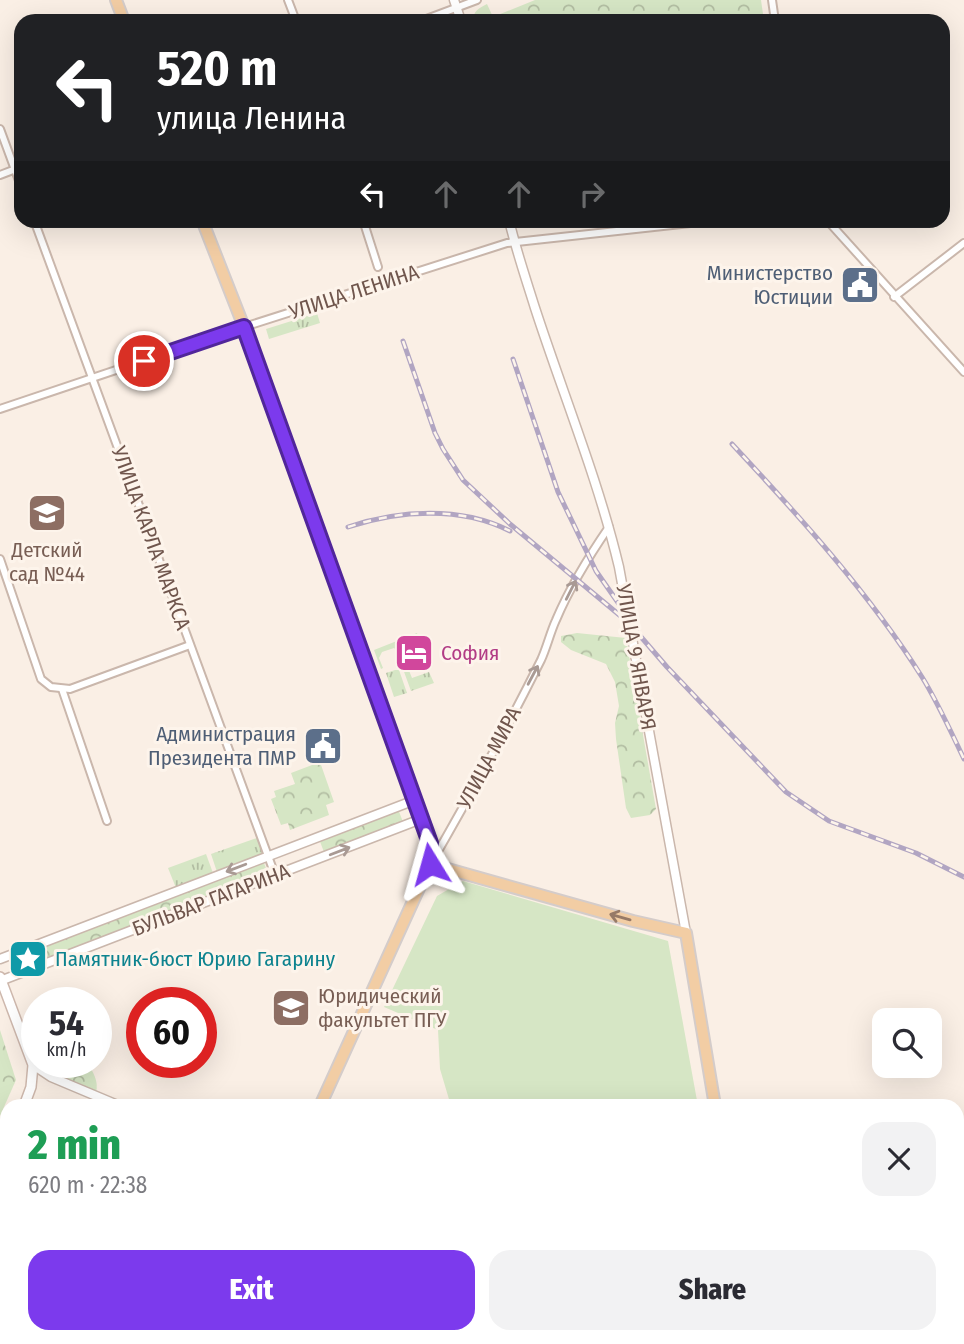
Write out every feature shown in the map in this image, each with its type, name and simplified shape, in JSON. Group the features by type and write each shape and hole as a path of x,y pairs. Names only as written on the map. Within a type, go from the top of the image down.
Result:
{"main road":[{"path":"205,228 244,327 422,819 431,847 430,864 633,921 686,933"},
{"name":"УЛИЦА МИРА","path":"323,1099 430,864"},
{"name":"УЛИЦА 9 ЯНВАРЯ","path":"686,933 714,1099"},
{"path":"0,979 21,1034"},
{"path":"27,1099 32,1078"}],"street":[{"path":"435,14 455,4 477,0"},
{"path":"0,129 14,159"},
{"name":"УЛИЦА КАРЛА МАРКСА","path":"37,228 275,875"},
{"path":"366,228 378,267"},
{"name":"УЛИЦА 9 ЯНВАРЯ","path":"511,228 609,526 619,567 686,933"},
{"name":"УЛИЦА ЛЕНИНА","path":"0,409 244,327 514,242 644,228"},
{"path":"834,228 964,373"},
{"path":"894,297 964,243"},
{"name":"УЛИЦА МИРА","path":"430,864 478,781 540,662 555,622 577,578 609,526"},
{"path":"0,559 41,679 51,687 77,687 190,645"},
{"path":"62,689 107,821"},
{"name":"БУЛЬВАР ГАГАРИНА","path":"0,959 415,800"},
{"name":"БУЛЬВАР ГАГАРИНА","path":"0,979 422,819"},
{"path":"302,843 310,850 308,863"},
{"path":"53,1078 103,1099"}],"green space":[{"path":"535,0 761,0 763,14 500,14"},
{"path":"487,4 492,14 474,14 479,8"},
{"path":"317,313 320,323 269,339 266,329"},
{"path":"417,633 419,639 402,646 406,658 402,660 400,653 394,648 382,652 379,658 383,668 381,669 374,650"},
{"path":"577,633 626,638 656,809 650,815 631,818 626,808 616,739 615,723 619,706 615,682 606,664 571,650 561,642 561,636"},
{"path":"408,668 412,678 429,672 434,683 411,691 403,669"},
{"path":"399,670 407,693 394,697 386,673"},
{"path":"320,762 334,802 326,805 329,815 290,830 288,823 281,825 271,799 276,797 274,791 295,784 291,773"},
{"path":"398,809 403,822 324,852 319,839"},
{"path":"257,838 263,855 217,872 211,854"},
{"path":"206,854 213,873 176,888 168,868"},
{"path":"263,861 269,875 17,972 11,958"},
{"path":"463,881 668,941 697,1099 449,1099 440,1069 438,1030 384,1007 437,896"},
{"path":"0,1030 16,1080 8,1099 0,1099"},
{"path":"65,1078 96,1078 96,1093 74,1085"}],"railway":[{"path":"403,341 435,433 463,480 510,524 629,623 667,667 786,792 829,821 916,853 964,877"},
{"path":"513,359 558,492 596,571 619,604"},
{"path":"732,444 808,528 880,615 928,687 964,759"},
{"path":"348,527 388,517 430,513 471,517 510,531"}],"place":[{"name":"Министерство Юстиции","path":"860,285"},
{"name":"Детский сад №44","path":"47,513"},
{"name":"София","path":"414,653"},
{"name":"Администрация Президента ПМР","path":"323,746"},
{"name":"Памятник-бюст Юрию Гагарину","path":"28,959"},
{"name":"Юридический факультет ПГУ","path":"291,1008"}],"route":[{"path":"144,361 244,327 430,843 430,864"}]}
